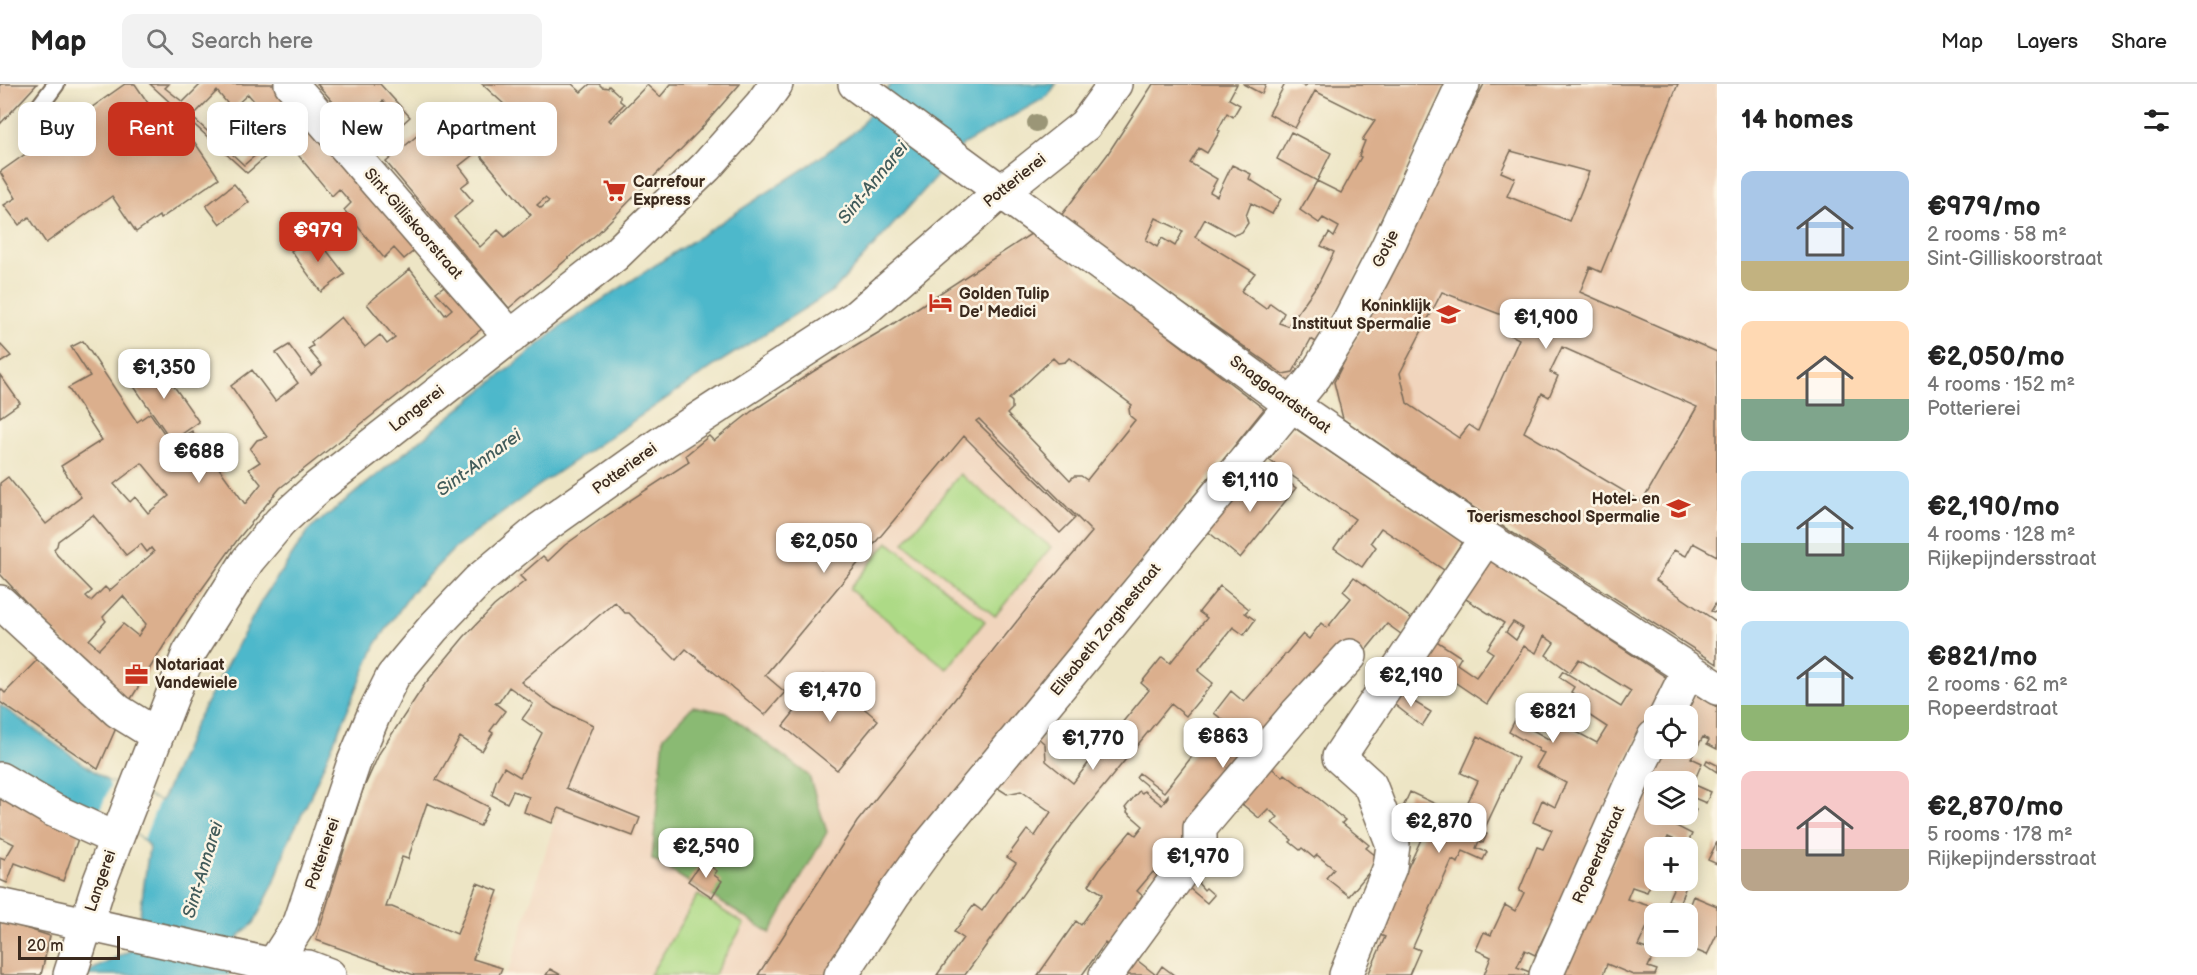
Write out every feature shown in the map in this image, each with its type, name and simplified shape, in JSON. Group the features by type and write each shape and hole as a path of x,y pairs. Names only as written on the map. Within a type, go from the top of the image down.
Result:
{"street":[{"name":"Sint-Gilliskoorstraat","path":"291,84 511,337"},
{"name":"Langerei","path":"70,975 100,881 155,734 189,654 248,560 280,522 336,472 615,255 706,167 761,105 776,84"},
{"name":"Potterierei","path":"271,970 300,923 354,762 393,676 478,581 539,530 663,442 856,317 1002,191 1085,125 1115,84"},
{"name":"Gotje","path":"1292,405 1315,376 1349,321 1387,248 1463,84"},
{"name":"Snaggaardstraat","path":"866,92 1292,405 1486,538 1717,688"},
{"name":"Elisabeth Zorghestraat","path":"841,975 894,894 931,843 1292,405"},
{"path":"1346,975 1390,867 1393,845 1370,785 1339,757 1486,538"},
{"path":"0,602 118,711 155,734"},
{"path":"1106,975 1200,846 1200,828 1297,713 1350,656"},
{"path":"1671,705 1688,671"},
{"name":"Ropeerdstraat","path":"1546,975 1644,758"},
{"path":"0,779 53,810 116,839"},
{"path":"0,905 234,956 271,970 308,967 329,975"}],"lane":[{"path":"43,102 56,84"}],"shaded area":[{"name":"Koninklijk Instituut Spermalie","path":"1484,84 1717,84 1717,352 1547,278 1478,431 1518,454 1485,515 1343,419 1334,382"},
{"name":"Hotel- en Toerismeschool Spermalie","path":"1562,347 1697,407 1717,477 1717,664 1611,597 1632,564 1656,580 1674,550 1686,556 1642,501 1524,432 1542,393 1549,396 1558,376 1550,372"},
{"path":"979,419 1132,573 828,975 506,975 559,808 633,836 640,818 566,788 592,724 554,707 463,639 464,637 494,606 548,561 601,521 682,466 707,503 921,486"}],"green space":[{"path":"960,474 1051,547 995,616 904,543"},
{"path":"888,542 985,621 947,669 849,589"},
{"path":"693,706 727,713 809,776 827,832 770,933 652,859 664,736"},
{"path":"698,895 744,924 714,975 650,975"}],"water":[{"name":"Sint-Annarei","path":"891,84 1056,84 1048,96 962,145 946,166 834,290 720,362 545,481 454,549 412,592 376,644 307,804 287,844 275,881 254,923 238,937 229,975 87,975 88,972 131,950 140,914 149,847 139,837 114,820 92,812 0,767 0,705 108,781 160,801 195,724 262,600 309,530 563,325 811,164 858,129"}],"pier":[{"path":"108,781 159,801 144,839 97,812 110,786"}],"building":[{"path":"0,84 37,84 18,102 0,124"},
{"path":"125,84 135,84 147,102 108,102 108,156 195,156 195,143 219,178 160,219 159,216 136,232 112,196 46,243 29,217 19,225 4,205 16,198 0,172 23,156 96,156 96,104"},
{"path":"150,84 169,84 165,88 183,102 170,102"},
{"path":"201,84 276,84 292,102 255,102 248,94 239,102 226,102 217,91 195,114 195,102 183,102"},
{"path":"317,84 380,84 396,102 333,102"},
{"path":"482,84 572,84 581,92 590,84 599,84 608,88 609,86 620,96 620,101 624,104 609,120 611,122 647,85 660,97 671,84 740,84 698,132 598,233 509,308 386,162 393,156 404,156 404,147 416,137 416,156 472,156 459,166 470,180 461,187 473,201 454,217 480,247 498,230 505,237 531,215 481,156 557,156 557,102 502,102","holes":["545,198 549,201 541,208 537,205"]},
{"path":"1153,84 1237,84 1229,99 1240,105 1233,117 1227,113 1207,153 1199,148 1190,163 1217,179 1210,192 1217,196 1232,165 1251,174 1249,179 1281,199 1272,214 1251,203 1246,216 1248,223 1242,232 1234,235 1205,219 1195,237 1255,273 1241,291 1266,309 1270,303 1284,313 1279,323 1288,326 1319,282 1334,252 1321,246 1329,233 1334,237 1339,227 1323,218 1319,223 1300,210 1317,181 1341,193 1361,157 1359,156 1365,141 1362,140 1375,121 1315,91 1295,128 1269,114 1285,84 1300,84 1305,87 1307,84 1445,84 1347,295 1316,342 1311,339 1293,372 1283,374 1060,217 1107,155","holes":["1156,218 1183,231 1175,246 1162,238 1157,247 1146,240"]},
{"path":"1243,84 1266,84 1262,94"},
{"path":"1484,84 1678,84 1601,272 1590,267 1580,292 1717,352 1717,556 1693,543 1686,556 1674,550 1656,580 1717,622 1717,664 1485,515 1343,419 1334,382","holes":["1511,151 1589,172 1569,221 1507,196 1515,178 1501,172","1442,292 1515,320 1509,334 1519,339 1478,431 1469,425 1459,438 1407,403 1400,373","1562,347 1697,407 1642,502 1524,432 1542,393 1549,397 1558,376 1550,372"]},
{"path":"404,110 410,117 404,122"},
{"path":"195,120 207,131 207,136 195,125"},
{"path":"308,120 320,134 320,156 340,156 420,246 404,259 394,248 384,258 344,210 351,203 339,189 332,196 299,156 308,156"},
{"path":"1291,132 1331,153 1317,181 1277,159"},
{"path":"228,156 234,156 244,165 255,156 267,156 247,173"},
{"path":"234,184 249,202 220,224 206,206"},
{"path":"1037,230 1074,264 1264,409 1132,573 828,975 758,975 857,822 1029,606 1092,532 979,419 976,421 1075,518 1060,533 964,436 765,675 785,692 765,715 686,649 676,660 615,602 521,682 554,707 593,725 566,788 640,818 633,836 559,808 552,823 524,812 529,797 513,791 507,803 492,795 496,781 504,767 520,777 542,733 522,719 533,704 509,687 499,702 495,703 505,711 490,731 493,733 482,751 460,737 436,780 489,807 480,826 427,803 408,859 402,857 386,907 392,907 457,934 477,883 498,891 473,959 502,968 499,975 414,975 316,940 362,792 380,752 425,684 464,637 494,606 525,581 520,576 543,556 548,561 565,545 600,520 689,462 686,455 709,436 714,441 752,411 888,327","holes":["1053,358 1058,363 1065,362 1069,358 1132,405 1129,409 1130,416 1135,420 1087,480 1081,476 1074,476 1070,480 1007,414 1012,409 1012,402 1009,399"]},
{"path":"313,233 345,274 321,292 291,251"},
{"path":"410,269 445,315 452,309 436,292 451,281 488,324 280,488 238,539 181,618 129,702 50,628 0,574 0,483 8,477 46,524 81,497 61,466 102,440 68,388 90,376 71,347 83,341 137,422 150,413 171,443 192,431 245,504 261,484 249,469 260,462 250,449 257,440 267,437 231,386 252,370 275,401 298,383 276,353 289,345 311,375 322,366 308,349 313,346 311,343 341,317 365,347 380,335 387,344 395,338 367,304","holes":["142,463 169,496 148,513 135,497 130,502 114,484","93,515 126,555 141,544 147,552 151,548 154,552 109,591 105,587 91,601 86,596 92,591 57,555 54,549 58,541","123,596 146,624 138,636 123,624 99,649 89,640 106,621 103,617"]},
{"path":"0,344 11,356 0,363"},
{"path":"155,359 199,422 172,441 128,378"},
{"path":"0,375 20,403 0,417"},
{"path":"1293,427 1462,542 1444,570 1381,528 1371,542 1376,547 1362,567 1334,548 1355,519 1269,460"},
{"path":"1274,472 1296,488 1240,558 1206,530 1249,477 1262,487"},
{"path":"1486,557 1667,678 1654,705 1644,705 1644,725 1551,929 1548,928 1535,955 1525,950 1517,967 1532,973 1531,975 1484,975 1491,957 1476,950 1484,932 1491,935 1505,905 1515,911 1524,893 1519,891 1537,847 1543,849 1552,830 1533,822 1542,800 1555,807 1566,783 1536,767 1544,753 1509,732 1515,720 1550,740 1560,723 1597,743 1607,727 1584,712 1589,704 1571,692 1574,687 1559,677 1563,671 1621,707 1631,691 1579,659 1570,672 1546,655 1554,643 1544,636 1536,653 1524,646 1487,704 1419,658 1432,638 1461,657 1457,664 1476,677 1493,653 1487,649 1504,623 1461,596","holes":["1513,622 1523,628 1516,640 1506,632"]},
{"path":"1354,577 1412,619 1401,634 1387,624 1361,656 1192,840 1161,878 1153,872 1137,891 1145,898 1110,947 1105,943 1082,975 1038,975 1076,921 1081,925 1103,894 1089,885 1101,867 1131,831 1136,835 1143,826 1125,808 1139,791 1142,793 1144,791 1162,805 1168,797 1168,795 1164,800 1136,777 1139,773 1164,792 1205,740 1210,745 1227,723 1214,713 1231,691 1244,702 1303,634 1309,639 1321,623 1327,628 1351,598 1343,591"},
{"path":"1220,586 1249,609 1245,613 1255,620 1244,635 1233,627 1198,671 1213,683 1186,716 1171,704 1072,825 965,975 937,975 963,938 954,932 974,905 982,911 1016,863 1007,857 1027,830 1035,836 1051,812 1021,791 1007,794 996,787 1037,737 1045,744 1046,761 1073,783 1090,761 1083,755 1104,729 1112,735 1149,690 1141,683 1162,657 1170,663 1207,618 1199,612"},
{"path":"1717,601 1717,613 1711,611"},
{"path":"38,659 116,728 98,769 0,702 0,688 5,693"},
{"path":"824,675 878,720 837,770 783,726"},
{"path":"1396,691 1431,712 1422,726 1390,701"},
{"path":"1695,694 1717,707 1717,749 1707,744 1709,740 1703,737 1698,746 1698,705 1688,705"},
{"path":"1478,736 1518,758 1483,832 1487,834 1483,843 1479,841 1476,848 1487,852 1483,860 1463,851 1458,863 1452,860 1413,947 1420,950 1409,975 1368,975 1385,937 1377,934 1424,833 1397,820 1410,792 1461,816 1478,781 1461,773"},
{"path":"1659,759 1693,759 1702,763 1698,772 1654,771"},
{"path":"1707,760 1717,765 1717,772 1705,764"},
{"path":"1266,764 1283,777 1285,774 1303,786 1345,820 1342,823 1369,845 1366,848 1380,859 1349,896 1326,878 1334,869 1317,855 1314,858 1302,848 1300,850 1272,823 1278,817 1268,809 1259,818 1237,800"},
{"path":"1698,786 1711,792 1706,803 1698,800"},
{"path":"0,791 80,833 63,881 15,863 7,883 0,880 0,857 5,859 14,844 0,837"},
{"path":"1644,793 1644,825 1674,825 1692,834 1691,837 1644,837 1644,891 1632,887 1627,899 1644,904 1644,933 1638,946 1644,948 1644,957 1653,957 1648,967 1657,970 1655,975 1633,975 1607,964 1603,975 1562,975"},
{"path":"1717,842 1717,864 1708,860"},
{"path":"702,861 717,871 714,875 722,881 712,897 688,881"},
{"path":"1189,874 1199,882 1204,890 1206,888 1214,895 1207,903 1183,883"},
{"path":"1672,891 1684,891 1679,903 1668,900"},
{"path":"1693,896 1717,906 1717,934 1707,955 1698,951 1698,903 1690,903"},
{"path":"0,920 50,936 41,975 0,975"},
{"path":"1133,957 1156,975 1121,975"},
{"path":"1162,966 1174,975 1156,975"},
{"path":"550,969 561,975 546,975"}],"place":[{"name":"Carrefour Express","path":"615,191"},
{"name":"Golden Tulip De' Medici","path":"941,303"},
{"name":"Koninklijk Instituut Spermalie","path":"1449,315"},
{"name":"Hotel- en Toerismeschool Spermalie","path":"1678,508"},
{"name":"Notariaat Vandewiele","path":"137,674"}]}
